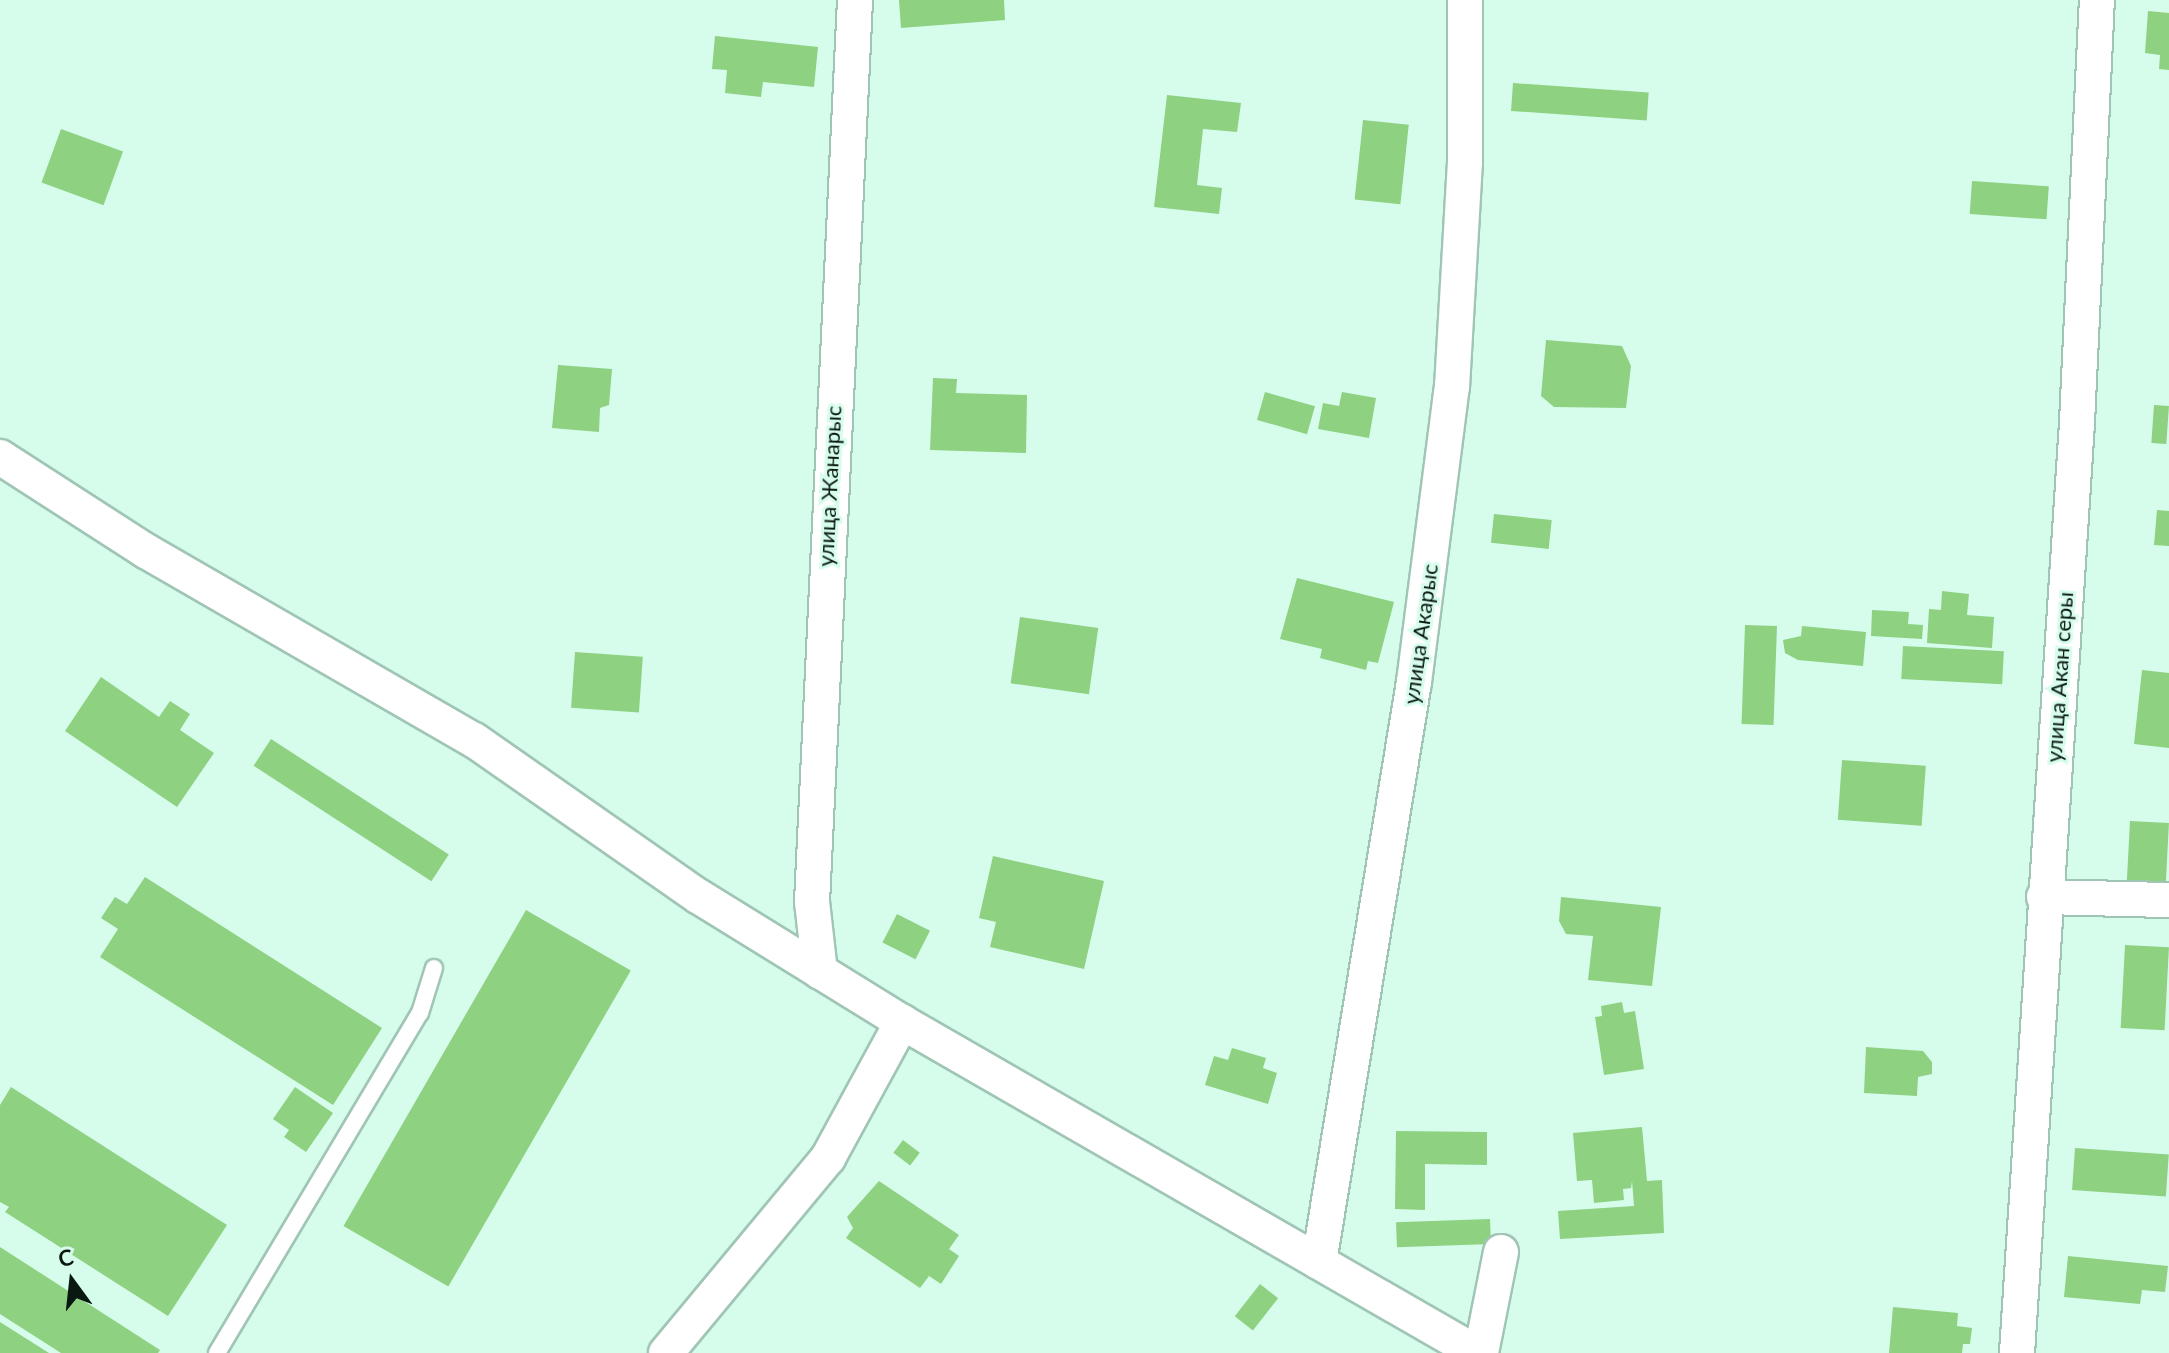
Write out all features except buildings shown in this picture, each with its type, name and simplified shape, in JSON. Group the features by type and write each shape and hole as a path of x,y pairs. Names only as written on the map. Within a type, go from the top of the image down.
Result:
{"street":[{"name":"улица Жанарыс","path":"820,972 812,902 855,0"},
{"name":"улица Акарыс","path":"1319,1262 1414,682 1452,387 1465,162 1465,0"},
{"name":"улица Акан серы","path":"2017,1353 2077,422 2097,0"},
{"path":"0,457 146,551 474,740 698,896 902,1022 1479,1353 1501,1252"},
{"path":"2044,897 2169,900"},
{"path":"666,1353 828,1158 902,1022"}],"lane":[{"path":"217,1353 420,1013 434,968"}]}
